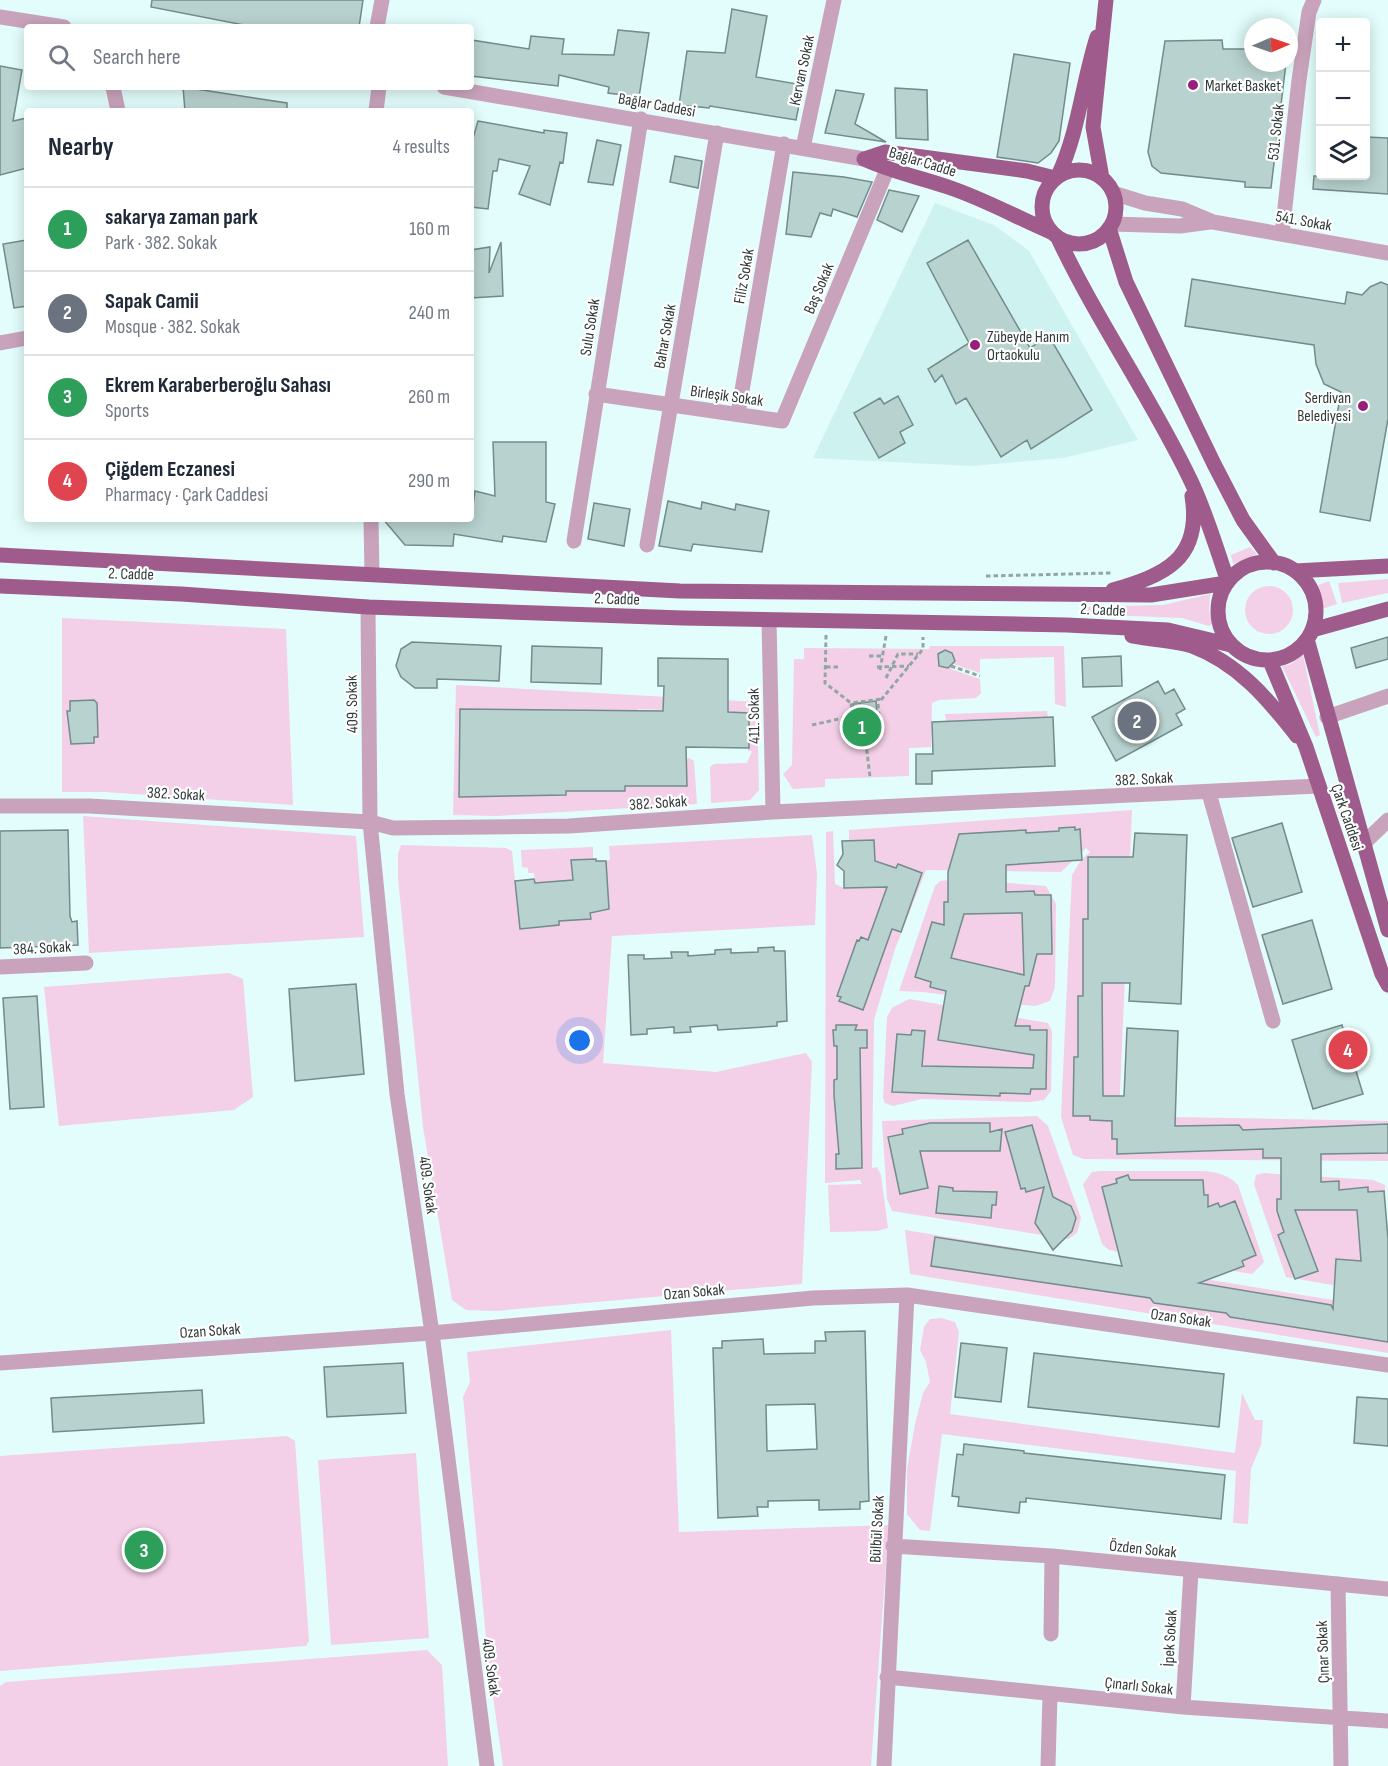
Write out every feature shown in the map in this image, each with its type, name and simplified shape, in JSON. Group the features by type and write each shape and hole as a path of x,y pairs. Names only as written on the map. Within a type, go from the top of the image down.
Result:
{"main road":[{"path":"1105,7 1088,63 1076,132 1057,177 1046,189 1041,207 1046,225 1054,235 1190,478 1213,532 1227,583"},
{"path":"1105,7 1101,70 1093,127 1102,178 1113,193 1116,204 1111,226 1126,282 1243,520 1274,563"},
{"name":"Bağlar Cadde","path":"864,159 885,153 1057,177"},
{"name":"Bağlar Cadde","path":"864,159 887,170 947,186 1054,235"},
{"path":"1057,177 1080,169 1102,178"},
{"path":"1054,235 1067,243 1087,244 1097,240 1111,226"},
{"path":"1100,594 1152,577 1170,568 1181,555 1194,531 1195,515 1190,478"},
{"name":"2. Cadde","path":"0,555 680,591 1151,595 1227,583"},
{"path":"1310,634 1316,608 1314,597 1303,578 1295,571 1274,563 1253,564 1243,569 1227,583 1221,593 1218,615 1224,636 1231,645 1249,657 1270,661 1291,654 1310,634 1388,609"},
{"path":"1295,571 1388,566"},
{"name":"2. Cadde","path":"0,586 182,594 368,607 769,620 1067,625 1168,630 1231,645"},
{"path":"1067,625 1191,646 1207,654 1231,667 1255,687 1306,747"},
{"name":"Çark Caddesi","path":"1310,634 1328,717 1388,930"},
{"name":"Çark Caddesi","path":"1270,661 1306,747 1388,985"}],"street":[{"path":"378,24 382,0"},
{"name":"Kervan Sokak","path":"803,148 834,0"},
{"name":"531. Sokak","path":"1282,234 1299,80 1309,12 1314,0"},
{"path":"0,17 45,24"},
{"path":"114,90 117,108"},
{"path":"376,108 378,90"},
{"name":"Bağlar Caddesi","path":"462,90 864,159"},
{"name":"Sulu Sokak","path":"574,541 641,119"},
{"name":"Bahar Sokak","path":"647,545 717,133"},
{"name":"Filiz Sokak","path":"738,414 784,144"},
{"name":"Baş Sokak","path":"782,421 887,170"},
{"path":"1113,193 1145,203 1182,209 1213,222"},
{"path":"1111,226 1180,226 1213,222"},
{"name":"541. Sokak","path":"1213,222 1388,253"},
{"path":"0,344 24,339"},
{"name":"Birleşik Sokak","path":"596,394 782,421"},
{"path":"371,522 372,574"},
{"name":"409. Sokak","path":"368,607 370,822 397,1094 432,1333 487,1766"},
{"name":"411. Sokak","path":"769,620 773,812"},
{"path":"1328,717 1388,696"},
{"name":"382. Sokak","path":"0,806 89,806 370,822 393,828 569,826 773,812 1319,786"},
{"path":"1209,793 1273,1021"},
{"path":"1364,843 1388,820"},
{"name":"384. Sokak","path":"0,967 86,963"},
{"name":"Ozan Sokak","path":"0,1363 432,1333 813,1298 907,1295 1388,1365"},
{"name":"Bülbül Sokak","path":"884,1766 886,1677 907,1295"},
{"name":"Özden Sokak","path":"893,1546 1052,1556 1388,1589"},
{"path":"1051,1634 1052,1556"},
{"name":"İpek Sokak","path":"1183,1707 1191,1571"},
{"name":"Çınar Sokak","path":"1338,1584 1341,1766"},
{"name":"Çınarlı Sokak","path":"886,1677 1183,1707 1388,1722"},
{"path":"1048,1766 1050,1694"}],"path":[{"path":"974,576 1116,573"},
{"path":"826,632 825,683 852,703 882,699"},
{"path":"886,633 879,668 909,666"},
{"path":"852,703 854,728 880,725 877,705 923,649 922,633"},
{"path":"886,678 898,654 918,654"},
{"path":"826,656 834,656"},
{"path":"869,656 883,656"},
{"path":"951,666 980,676"},
{"path":"826,667 839,667"},
{"path":"812,725 853,715"},
{"path":"864,726 870,777"}],"shaded area":[{"name":"Zübeyde Hanım Ortaokulu","path":"935,203 994,225 1029,251 1138,440 1063,458 971,466 813,458"},
{"path":"1250,547 1257,554 1233,564 1231,555"},
{"path":"1388,579 1388,593 1342,603 1338,583"},
{"path":"1329,581 1337,604 1322,609 1318,585"},
{"path":"1264,586 1274,586 1289,596 1293,610 1292,619 1283,630 1274,634 1264,634 1249,624 1245,615 1245,605 1255,590"},
{"path":"1210,594 1209,610 1212,624 1209,626 1182,618 1080,614 1080,607 1163,605"},
{"path":"62,618 286,629 293,805 105,792 62,792"},
{"path":"930,646 1064,646 1066,707 1055,704 1054,657 980,659 980,673 953,664 951,669 980,679 981,693 976,698 939,700 932,703 931,747 909,748 909,776 825,779 825,787 793,789 783,774 792,765 794,659 804,659 804,648 929,649"},
{"path":"1303,655 1320,735 1316,737 1282,666 1289,665"},
{"path":"456,685 757,702 759,790 750,800 711,803 710,767 714,764 747,763 752,751 748,751 749,713 638,709 637,736 626,711 460,709 459,743 470,744 460,797 506,797 506,771 566,769 575,791 624,791 625,764 640,763 640,786 687,786 687,759 689,758 694,761 697,804 497,816 453,815"},
{"path":"1047,711 1048,717 946,721 945,714"},
{"path":"1132,810 1119,1116 1388,1121 1388,1161 1084,1159 1073,1155 1061,1117 1072,875 1081,860 1090,852 1086,848 1061,872 926,870 895,949 874,1020 872,1168 877,1167 881,1175 888,1228 877,1231 830,1232 828,1185 862,1184 860,1180 825,1183 826,832 833,831 835,884 844,888 875,887 874,840 849,841 849,830"},
{"path":"83,816 356,836 364,937 89,953"},
{"path":"812,835 817,873 815,925 612,936 603,1063 716,1072 806,1053 812,1062 802,1284 495,1311 466,1310 452,1300 423,1127 398,878 398,854 401,845 506,848 512,851 520,929 559,925 556,882 535,883 534,873 528,873 528,868 522,867 521,850 593,847 593,859 571,860 575,920 590,919 590,913 608,909 606,861 610,860 609,846"},
{"path":"956,879 1046,886 1056,904 1055,987 1050,1001 1035,1006 899,991 935,886 940,881"},
{"path":"229,973 243,979 253,1097 234,1110 59,1126 44,987"},
{"path":"909,999 1048,1023 1052,1031 1051,1091 1044,1100 1030,1102 922,1099 893,1106 885,1103 883,1098 887,1017 892,1008"},
{"path":"1037,1116 1048,1126 1081,1218 1077,1233 1068,1239 892,1211 887,1199 882,1121"},
{"path":"1205,1171 1227,1177 1238,1185 1264,1262 1252,1274 1109,1250 1102,1244 1083,1184 1092,1172"},
{"path":"1264,1173 1373,1180 1385,1185 1388,1291 1379,1293 1286,1277 1254,1184 1256,1175"},
{"path":"905,1230 1388,1309 1388,1353 910,1274"},
{"path":"941,1318 955,1322 959,1332 950,1414 1235,1453 1242,1393 1255,1420 1263,1420 1261,1445 1251,1469 1248,1524 1233,1523 1236,1471 942,1434 930,1531 920,1530 907,1514 907,1469 923,1393 930,1382 926,1362 920,1350 924,1327 930,1319"},
{"path":"671,1330 679,1532 889,1525 871,1766 503,1766 489,1669 463,1397 470,1382 467,1352"},
{"path":"287,1436 295,1441 309,1641 306,1646 0,1671 0,1456"},
{"path":"416,1453 429,1638 331,1645 318,1460"},
{"path":"427,1650 442,1665 448,1766 0,1766 0,1686 6,1682"}],"building":[{"path":"152,0 363,0 359,24 239,24 151,7"},
{"path":"732,9 767,16 756,77 803,85 796,120 710,106 709,108 679,105 687,51 725,53"},
{"path":"618,30 649,33 639,97 608,93 609,87 559,75 558,86 474,76 474,40 529,49 531,36 564,39 562,54 614,55"},
{"name":"Market Basket","path":"1222,40 1223,49 1244,49 1244,72 1285,72 1271,188 1245,187 1245,182 1161,173 1152,166 1148,152 1165,41"},
{"path":"1014,54 1070,63 1059,141 1051,153 1038,163 997,157"},
{"path":"0,66 22,70 13,121 24,119 24,169 0,175"},
{"path":"895,88 927,90 928,140 896,138"},
{"path":"183,90 202,90 287,103 287,108 185,108"},
{"path":"836,90 864,94 855,124 886,142 825,133"},
{"path":"478,121 544,133 544,130 567,133 563,163 560,162 550,205 519,194 530,166 499,159 497,171 493,171 488,209 474,207 474,135"},
{"path":"1370,137 1388,138 1388,194 1313,189 1314,176 1316,180 1370,180"},
{"path":"597,140 621,145 613,185 588,182"},
{"path":"675,156 702,161 698,188 670,182"},
{"path":"793,172 872,182 857,217 833,209 831,216 820,213 811,237 786,234"},
{"path":"889,190 919,196 902,232 877,220"},
{"path":"24,240 24,306 14,308 3,244"},
{"path":"968,240 1030,348 1049,336 1092,410 1031,449 1027,440 1001,457 966,398 956,404 942,375 935,382 928,369 969,343 927,263"},
{"path":"501,242 503,296 474,298 474,250 490,247 489,273"},
{"name":"Serdivan Belediyesi","path":"1192,279 1345,304 1347,292 1362,295 1370,287 1381,282 1388,285 1388,419 1370,521 1320,512 1341,392 1324,384 1316,364 1314,345 1185,326"},
{"path":"898,396 913,425 900,432 905,443 879,458 854,413 880,398 884,404"},
{"path":"493,442 546,442 546,502 555,504 546,542 503,536 502,542 454,534 453,546 405,545 386,522 474,522 475,491 495,496"},
{"path":"668,501 701,509 702,502 735,510 736,504 769,511 762,552 693,544 691,551 659,546"},
{"path":"594,503 630,509 624,546 588,539"},
{"path":"1388,637 1388,659 1356,668 1351,648"},
{"path":"412,642 501,646 499,681 437,679 437,688 415,688 401,677 396,666 401,649"},
{"path":"532,646 602,648 601,684 531,682"},
{"path":"945,650 952,653 955,661 948,668 939,666 938,654"},
{"path":"1121,656 1122,686 1083,687 1082,658"},
{"path":"658,658 728,659 728,712 749,713 749,748 686,747 687,786 625,786 625,791 566,791 566,795 459,797 460,709 663,711 664,686 658,686"},
{"path":"1158,681 1165,694 1174,689 1185,709 1176,714 1182,725 1116,761 1092,717"},
{"path":"94,700 97,703 98,737 94,737 94,743 71,744 67,711 70,711 70,701"},
{"path":"876,701 878,724 855,726 853,704"},
{"path":"1053,717 1055,766 932,771 932,784 916,784 916,754 933,754 932,722"},
{"path":"1282,823 1302,892 1253,907 1232,838"},
{"path":"1059,828 1080,829 1082,860 1006,865 1006,892 1034,891 1035,895 1051,895 1052,954 1037,954 1029,986 1025,986 1015,1026 1030,1026 1030,1030 1047,1030 1046,1089 1031,1089 1030,1094 1000,1093 1000,1096 892,1092 897,1034 911,1035 912,1030 925,1031 922,1066 1033,1068 1034,1055 938,1040 946,991 930,987 931,982 915,977 932,922 944,925 944,902 948,902 948,872 959,834 1026,830 1026,833 1059,831","holes":["1022,913 1024,975 951,958 964,914"]},
{"path":"68,830 70,916 72,922 77,921 78,945 0,948 0,831"},
{"path":"1135,833 1187,835 1181,1004 1129,1001 1130,983 1102,983 1103,1096 1124,1096 1127,1028 1178,1031 1175,1126 1239,1125 1243,1130 1388,1124 1388,1153 1321,1154 1321,1182 1339,1181 1339,1190 1368,1187 1368,1192 1384,1191 1388,1239 1388,1342 1230,1317 1226,1313 1154,1303 1150,1298 931,1266 935,1237 1122,1266 1102,1187 1117,1183 1116,1179 1128,1175 1130,1180 1203,1180 1204,1195 1208,1195 1208,1207 1218,1203 1220,1207 1235,1201 1256,1255 1242,1261 1244,1266 1199,1283 1331,1305 1333,1309 1336,1259 1361,1261 1357,1210 1295,1210 1318,1271 1295,1279 1278,1235 1284,1232 1277,1211 1277,1199 1281,1199 1281,1158 1263,1158 1263,1149 1117,1154 1117,1139 1112,1139 1112,1121 1090,1120 1090,1116 1073,1116 1074,1057 1078,1057 1078,996 1083,996 1083,919 1088,919 1088,857 1133,857"},
{"path":"874,840 875,861 896,868 898,864 922,873 901,932 892,929 863,1010 839,1001 841,997 837,996 857,940 859,941 861,937 868,940 887,887 844,888 844,871 837,865 843,854 842,841"},
{"path":"596,859 596,861 606,861 609,909 590,913 591,919 559,921 559,925 520,929 515,881 534,879 535,883 573,880 571,860"},
{"path":"1312,920 1332,989 1283,1004 1262,935"},
{"path":"774,947 774,951 785,951 787,1021 777,1022 777,1026 718,1030 717,1025 690,1027 691,1032 674,1033 674,1027 647,1029 647,1034 631,1035 628,955 644,955 644,959 672,958 671,952 688,952 688,956 715,954 715,950 731,949 731,953 758,952 758,948"},
{"path":"356,984 364,1074 295,1081 289,989"},
{"path":"37,996 44,1107 10,1109 3,998"},
{"path":"836,1025 857,1025 855,1030 867,1030 867,1048 860,1048 862,1168 836,1169 836,1154 839,1154 834,1095 834,1080 837,1079 837,1046 834,1046 833,1030 836,1030"},
{"path":"1342,1025 1363,1094 1313,1109 1292,1040"},
{"path":"930,1123 990,1123 990,1132 1002,1129 1000,1151 920,1151 928,1188 900,1194 888,1137 903,1134 902,1129"},
{"path":"1032,1125 1053,1197 1071,1206 1076,1218 1072,1231 1053,1250 1035,1223 1044,1187 1026,1192 1025,1188 1021,1189 1005,1132"},
{"path":"939,1186 953,1188 953,1191 997,1192 996,1205 992,1205 991,1218 936,1213"},
{"path":"865,1331 869,1501 860,1502 860,1509 819,1510 819,1500 768,1501 768,1507 757,1507 758,1516 718,1518 713,1348 722,1348 722,1341 763,1339 764,1354 815,1353 815,1341 826,1341 825,1332","holes":["815,1404 817,1449 767,1451 766,1405"]},
{"path":"961,1343 1007,1348 1001,1402 955,1397"},
{"path":"1034,1353 1224,1374 1219,1427 1028,1407"},
{"path":"403,1363 406,1413 327,1417 324,1367"},
{"path":"202,1390 204,1423 53,1432 51,1398"},
{"path":"1357,1397 1388,1399 1388,1446 1354,1443"},
{"path":"964,1444 1024,1451 1024,1453 1225,1475 1221,1519 1026,1498 1026,1502 1020,1502 1019,1513 958,1506 959,1497 952,1496 957,1454 963,1455"}],"place":[{"name":"Market Basket","path":"1193,85"},
{"name":"Zübeyde Hanım Ortaokulu","path":"975,345"},
{"name":"Serdivan Belediyesi","path":"1363,406"},
{"name":"Sapak Camii","path":"1137,721"},
{"name":"sakarya zaman park","path":"862,727"},
{"name":"Çiğdem Eczanesi","path":"1348,1050"},
{"name":"Ekrem Karaberberoğlu Sahası","path":"144,1550"}]}
